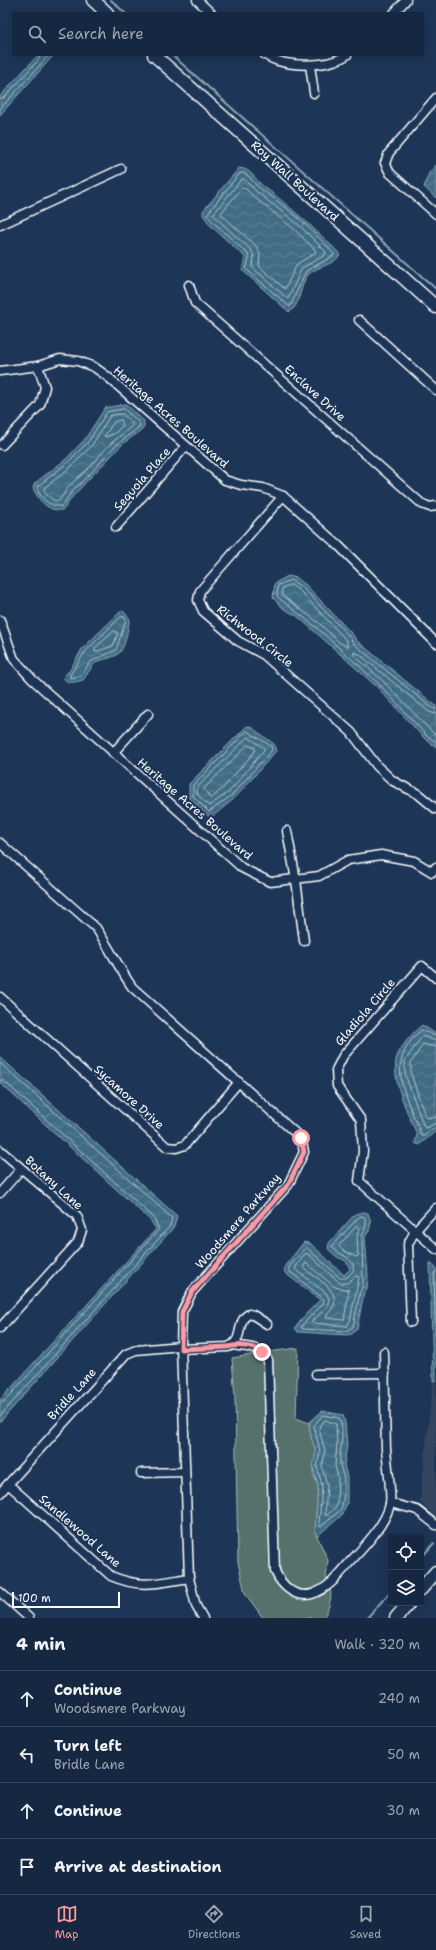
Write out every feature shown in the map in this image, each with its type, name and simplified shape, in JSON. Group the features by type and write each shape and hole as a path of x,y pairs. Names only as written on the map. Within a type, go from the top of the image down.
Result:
{"street":[{"path":"93,0 106,12"},
{"path":"197,0 211,12"},
{"path":"395,12 406,0"},
{"name":"Roy Wall Boulevard","path":"155,56 436,307"},
{"path":"266,56 274,61 310,65 345,56"},
{"path":"310,65 314,93"},
{"path":"436,98 389,152 384,163 390,173 436,214"},
{"path":"0,225 122,169"},
{"name":"Enclave Drive","path":"189,285 195,303 422,504 430,507 436,506"},
{"path":"358,320 436,390"},
{"name":"Heritage Acres Boulevard","path":"0,371 38,366 60,359 78,361 94,367 108,377 225,480 240,485 263,488 283,496 339,546 436,643"},
{"path":"2,445 40,405 45,387 38,366"},
{"name":"Sequoia Place","path":"116,527 186,446"},
{"name":"Richwood Circle","path":"283,496 200,591 198,600 203,611 238,641 264,655 351,732 378,766 393,781 418,794 436,809"},
{"name":"Heritage Acres Boulevard","path":"0,620 14,659 32,679 112,753 242,868 270,882 296,880 319,876 348,860 381,855 414,861 435,872"},
{"path":"112,753 148,714"},
{"path":"288,831 304,941"},
{"name":"Woodsmere Parkway","path":"0,843 96,928 118,968 132,987 301,1138 304,1152 288,1185 192,1292 182,1312 181,1348 189,1578 196,1606 203,1618"},
{"name":"Gladiola Circle","path":"415,1231 359,1181 363,1151 361,1120 336,1086 336,1070 342,1056 422,966 436,978"},
{"name":"Sycamore Drive","path":"0,997 167,1147 176,1148 185,1145 239,1082"},
{"name":"Botany Lane","path":"0,1150 77,1216 82,1230 78,1242 0,1328"},
{"path":"0,1193 21,1169"},
{"path":"411,1322 408,1244 415,1231 436,1208"},
{"path":"415,1231 436,1249"},
{"path":"233,1345 238,1340 241,1324 245,1316 249,1314 254,1315 267,1324"},
{"name":"Bridle Lane","path":"0,1492 126,1354 136,1350 228,1347 233,1345 257,1348 268,1360 275,1571 284,1586 292,1591 308,1595 324,1588 333,1581 381,1525 390,1503"},
{"path":"384,1352 386,1450 390,1503 417,1510 436,1525"},
{"path":"316,1374 385,1373"},
{"path":"141,1473 185,1472"},
{"name":"Sandlewood Lane","path":"8,1484 111,1576 128,1583 142,1585 189,1578"},
{"path":"424,1586 436,1572"},
{"path":"0,1592 29,1618"},
{"path":"400,1616 407,1606"}],"shaded area":[{"path":"436,1380 436,1517 420,1502 433,1381"}],"green space":[{"path":"298,1348 296,1418 309,1423 311,1437 317,1452 313,1473 318,1486 315,1532 328,1560 327,1581 306,1590 294,1587 288,1583 279,1569 271,1358 268,1352"},
{"path":"257,1354 264,1362 271,1573 282,1589 296,1597 313,1598 330,1589 330,1604 323,1618 263,1618 245,1593 238,1562 235,1399 232,1358"}],"water":[{"path":"37,56 53,56 0,115 0,96"},
{"path":"436,165 436,198 424,187 429,173"},
{"path":"239,168 250,172 260,183 303,218 340,254 335,261 312,271 309,274 303,283 296,305 289,312 242,270 245,257 211,226 203,215 203,211"},
{"path":"126,404 144,421 144,427 142,430 118,449 74,495 63,510 53,509 45,505 33,488 35,483 65,460 85,439 105,408"},
{"path":"288,576 297,578 306,585 356,640 436,706 436,747 425,739 377,687 297,616 284,609 273,598 275,583"},
{"path":"123,611 130,619 125,640 120,652 115,656 97,662 83,680 69,682 65,680 63,677 70,670 82,649 120,612"},
{"path":"247,726 251,727 274,744 276,751 235,798 213,816 209,817 189,798 189,784"},
{"path":"422,1025 436,1034 436,1131 419,1145 415,1143 417,1134 402,1098 395,1069 397,1056 403,1046"},
{"path":"0,1057 177,1216 174,1227 0,1422 0,1400 156,1229 150,1220 0,1083"},
{"path":"363,1212 368,1213 371,1222 369,1231 365,1237 368,1276 367,1289 364,1292 357,1329 352,1334 346,1335 298,1332 295,1328 320,1300 285,1273 284,1267 304,1242 311,1244 344,1275 350,1269 346,1261 337,1257 328,1249 329,1243 355,1214"},
{"path":"430,1263 436,1268 436,1380 433,1381"},
{"path":"322,1411 343,1415 345,1422 347,1445 344,1465 347,1477 347,1504 341,1516 317,1536 315,1532 318,1486 313,1466 316,1452 311,1437 309,1423"}],"waterway":[{"path":"111,0 124,12"},
{"path":"173,56 436,289"},
{"path":"424,1555 434,1543"},
{"path":"367,1618 388,1594"}],"route":[{"path":"262,1352 257,1348 233,1345 228,1347 181,1349 182,1312 192,1292 288,1185 304,1152 301,1138"}]}
